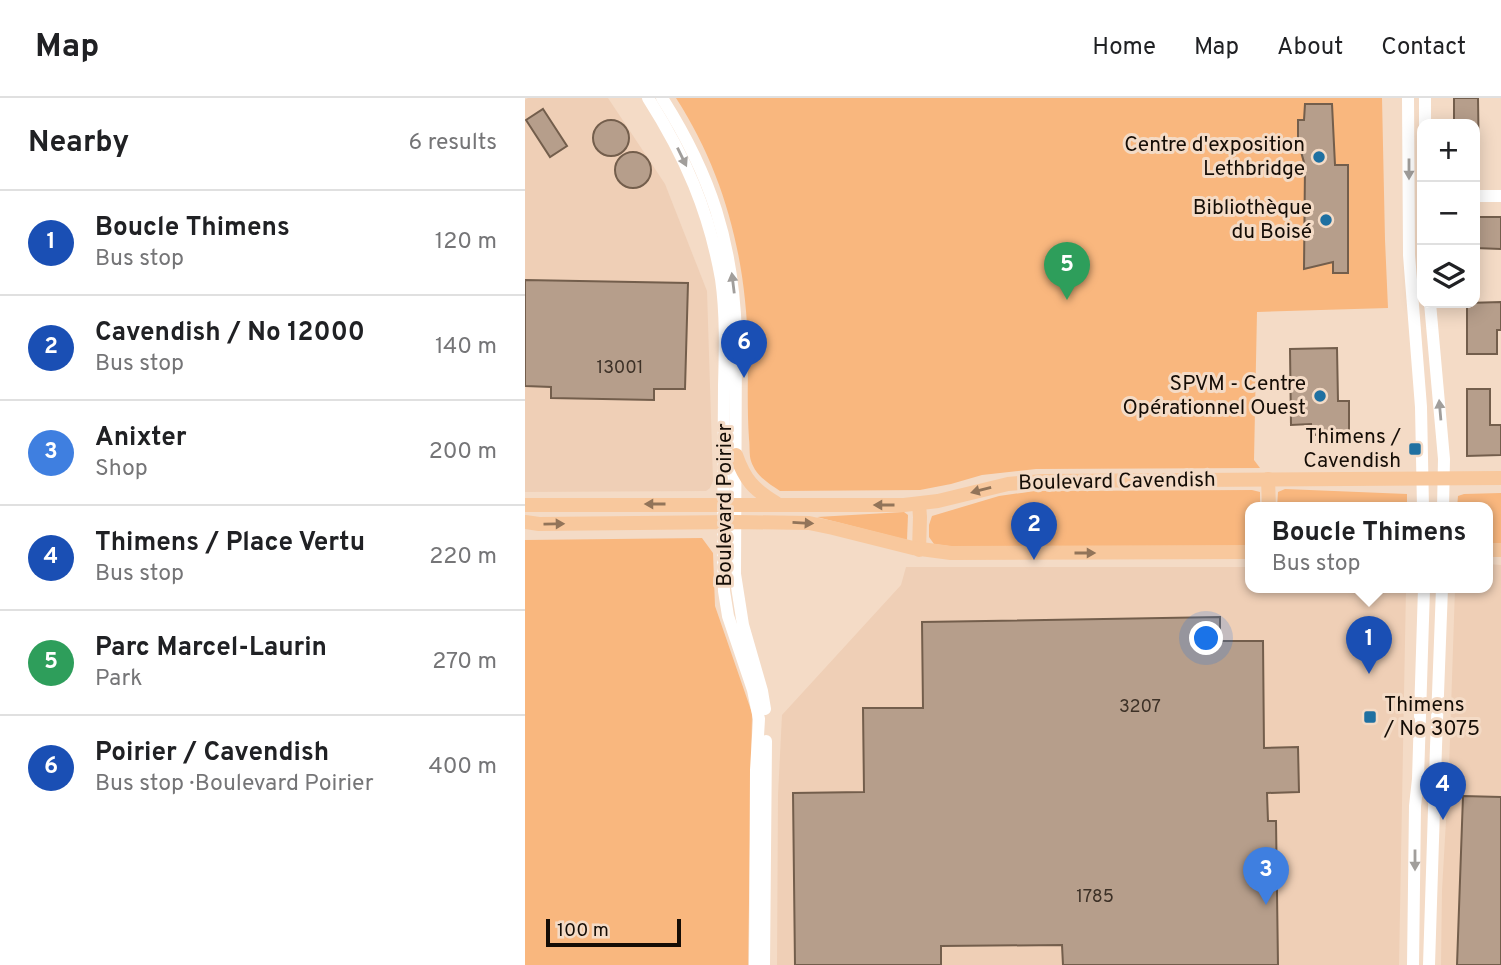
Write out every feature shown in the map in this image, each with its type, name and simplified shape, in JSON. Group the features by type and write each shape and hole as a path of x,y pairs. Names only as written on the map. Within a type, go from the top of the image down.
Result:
{"main road":[{"path":"736,454 750,484 777,504"},
{"name":"Boulevard Cavendish","path":"525,505 919,504 947,500 1018,482 1054,480 1501,478"},
{"path":"1268,479 1269,502"},
{"path":"919,504 919,550"},
{"path":"525,505 525,522 539,524 818,524 919,550 956,554 1245,552"}],"street":[{"name":"Boulevard Poirier","path":"648,98 672,137 693,181 720,274 729,522 738,602 764,699 765,713 764,965"},
{"name":"Boulevard Poirier","path":"662,98 686,136 705,176 729,258 736,318 736,454 729,504"},
{"path":"1408,98 1415,196 1409,256 1421,407 1423,502"},
{"path":"1425,98 1425,119"},
{"path":"1480,196 1501,196"},
{"path":"1430,308 1444,459 1443,502"},
{"name":"Boulevard Poirier","path":"729,522 723,556 725,600 753,690 759,719 756,770 755,965"},
{"path":"1413,965 1415,806 1418,792 1424,593"},
{"path":"1429,965 1443,593"}],"shaded area":[{"path":"608,98 665,184 707,291 713,481 706,491 525,492 525,100"},
{"path":"676,98 1382,98 1388,308 1257,312 1254,460 1260,468 1036,469 982,475 920,490 780,491 759,475 750,459 746,315 743,282 730,218 708,156"},
{"path":"1285,489 1407,494 1407,502 1277,502 1278,492"},
{"path":"1252,490 1260,492 1260,502 1245,502 1245,547 964,548 934,544 929,537 932,516 999,496 1035,491"},
{"path":"1501,493 1501,544 1493,544 1493,502 1458,502 1458,496"},
{"path":"904,512 908,515 907,540 817,517"},
{"path":"702,538 713,553 715,606 752,713 748,965 525,965 525,540"},
{"path":"1493,564 1501,565 1501,965 1441,965 1455,593 1493,593"},
{"path":"906,567 1245,567 1245,593 1406,593 1399,965 777,965 778,795 782,715 901,585"}],"building":[{"path":"1454,98 1478,98 1478,119 1454,119"},
{"name":"Bibliothèque du Boisé","path":"1305,104 1332,104 1335,165 1348,165 1348,273 1333,273 1333,262 1304,269 1305,166 1298,141 1298,120 1304,120"},
{"path":"543,109 567,146 550,157 526,120"},
{"path":"611,120 623,126 629,138 623,150 611,156 599,150 593,138 599,126"},
{"path":"633,152 645,158 651,170 645,182 633,188 621,182 615,170 621,158"},
{"path":"1480,217 1501,217 1501,249 1480,248"},
{"path":"525,280 688,283 685,389 654,389 654,400 551,398 551,387 525,386"},
{"path":"1501,302 1501,330 1497,330 1497,354 1467,354 1467,308 1480,308 1480,303"},
{"path":"1337,348 1338,401 1349,401 1349,434 1311,435 1311,424 1291,425 1290,349"},
{"path":"1467,389 1490,389 1490,425 1501,425 1501,455 1467,456"},
{"path":"1220,617 1220,641 1263,641 1264,748 1298,747 1299,792 1267,793 1268,821 1276,821 1278,965 1063,965 1062,945 941,946 941,965 795,965 793,793 864,792 863,708 923,708 922,622"},
{"path":"1463,796 1501,797 1501,965 1457,965"}],"place":[{"name":"Centre d'exposition Lethbridge","path":"1319,157"},
{"name":"Bibliothèque du Boisé","path":"1326,220"},
{"name":"Parc Marcel-Laurin","path":"1067,300"},
{"name":"Poirier / Cavendish","path":"744,378"},
{"name":"SPVM - Centre Opérationnel Ouest","path":"1320,396"},
{"name":"Thimens / Cavendish","path":"1415,449"},
{"name":"Cavendish / No 12000","path":"1034,560"},
{"name":"Boucle Thimens","path":"1369,674"},
{"name":"Thimens / No 3075","path":"1370,717"},
{"name":"Thimens / Place Vertu","path":"1443,820"},
{"name":"Anixter","path":"1266,905"}]}
